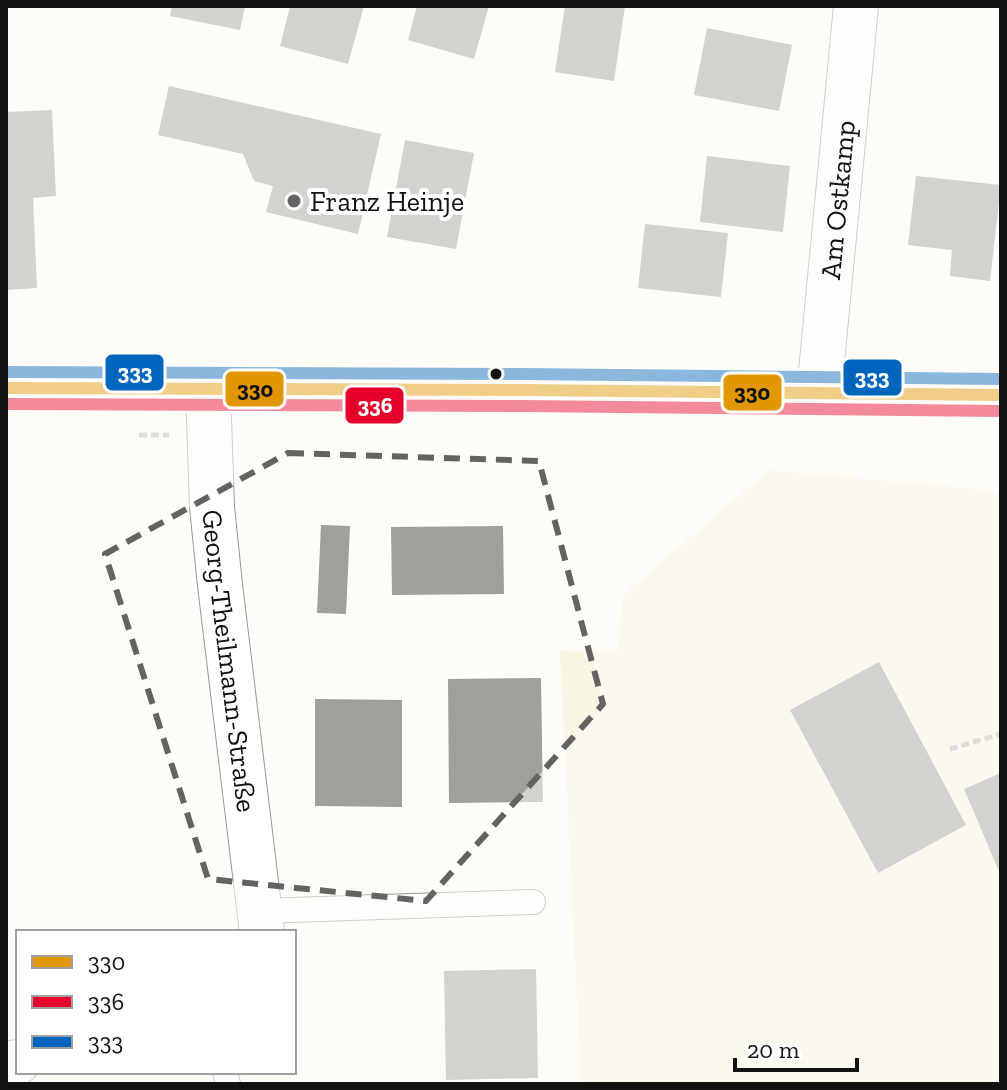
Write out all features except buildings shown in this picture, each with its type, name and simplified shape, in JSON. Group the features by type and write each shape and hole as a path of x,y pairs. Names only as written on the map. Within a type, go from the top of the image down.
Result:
{"main road":[{"path":"6,388 1001,395"}],"street":[{"name":"Am Ostkamp","path":"819,393 856,6"},
{"name":"Georg-Theilmann-Straße","path":"208,390 212,507 261,921"}],"lane":[{"path":"261,921 533,902"}],"path":[{"path":"950,749 1001,734"}],"highlighted area":[{"path":"288,453 539,461 603,704 426,901 208,879 105,554"}],"shaded area":[{"path":"769,470 977,489 1001,495 1001,1081 937,1084 581,1084 560,651 618,652 623,595"}],"transit line":[{"name":"333","path":"6,372 1001,379"},
{"name":"330","path":"6,388 1001,395"},
{"name":"336","path":"6,404 1001,411"}],"place":[{"name":"Franz Heinje","path":"294,201"}]}
